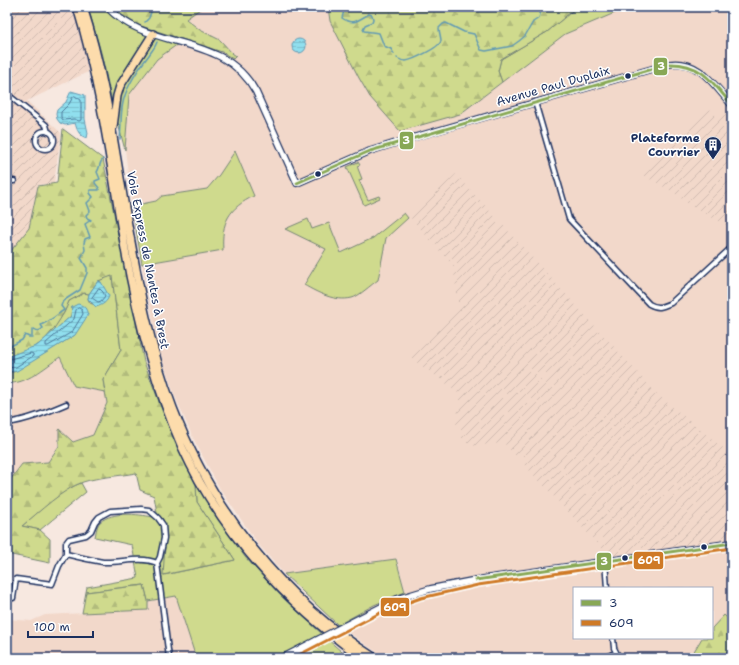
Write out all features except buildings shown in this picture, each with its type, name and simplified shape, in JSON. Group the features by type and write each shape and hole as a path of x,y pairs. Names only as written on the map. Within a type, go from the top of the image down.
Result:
{"highway":[{"name":"Voie Express de Nantes à Brest","path":"77,7 97,85 126,251 142,328 158,386 182,448 211,500 253,558 300,608 338,641 362,658"},
{"name":"Voie Express de Nantes à Brest","path":"83,7 101,72 135,264 151,338 172,407 198,464 229,516 250,544 275,574 305,604 331,626 375,658"},
{"path":"112,133 117,96 120,86 153,34"}],"main road":[{"path":"107,7 125,22 153,34"},
{"name":"Avenue Paul Duplaix","path":"153,34 213,52 225,58 244,74 256,92 296,183 370,151 536,102 678,63 689,65 700,70 732,105"},
{"path":"282,658 397,599 430,590 476,580 732,543"}],"street":[{"path":"7,94 46,125 48,132 53,135 54,141 49,148 43,148 39,146 37,138 40,133 48,132"},
{"path":"536,102 569,219 649,304 656,308 670,303 732,247"},
{"path":"7,181 14,181"},
{"path":"7,423 37,416 66,404"},
{"path":"13,598 16,579 52,584 59,566 66,554 66,543 69,539 86,535 91,531 99,517 110,511 148,510 158,518 163,525 164,538 160,557 157,563 169,658"},
{"path":"66,554 104,562 128,560 153,561 157,563"},
{"path":"605,561 607,587"},
{"path":"613,639 615,653 619,658"},
{"path":"604,658 615,653"},
{"path":"7,655 20,658"}],"shaded area":[{"path":"7,7 73,7 90,71 27,101 61,133 54,183 38,185 29,231 7,259"},
{"path":"203,7 328,7 330,21 460,114 565,34 629,7 732,7 732,658 385,658 338,625 374,605 405,592 397,559 284,574 258,544 220,489 193,438 174,394 158,347 142,264 223,250 222,236 224,223 232,211 242,202 254,196 235,151 219,175 207,189 163,196 156,201 132,206 125,150 129,95 157,59 185,39 222,52 233,59 235,55 220,40 200,30 186,19"},
{"path":"709,108 719,119 725,113 732,120 732,228 694,208 673,192 639,173"},
{"path":"456,174 658,395 732,455 732,538 609,556 504,443 470,446 461,437 462,430 456,425 460,395 454,389 408,356 459,309 453,266 410,217"},
{"path":"60,357 74,386 105,392 107,403 93,435 73,442 59,430 59,446 48,462 22,464 7,484 7,383 13,384 29,378"},
{"path":"176,596 196,658 7,658 7,619 31,621 45,615 147,610 148,601"}],"green space":[{"path":"88,7 111,7 138,25 185,39 157,59 129,95 125,150 102,56"},
{"path":"111,7 203,7 186,19 200,30 220,40 236,56 233,59 222,52 138,25"},
{"path":"328,7 577,7 547,32 501,59 498,71 502,82 460,114 400,131 370,97 330,21"},
{"path":"577,7 599,7 602,9 606,7 629,7 565,34 502,82 498,71 501,59 547,32"},
{"path":"63,129 103,159 144,362 167,423 196,485 197,502 235,560 163,575 166,531 163,519 157,513 154,496 140,490 136,473 95,479 75,485 51,501 22,526 40,530 50,539 50,563 7,554 7,484 22,464 48,462 59,446 59,429 73,442 93,435 107,403 103,380 121,350 112,276 98,281 89,294 84,293 69,301 56,326 46,338 36,346 7,357 7,256 29,228 38,186 57,183"},
{"path":"235,151 254,196 238,206 228,217 223,231 223,250 142,264 132,206 156,201 162,196 207,189 219,175"},
{"path":"358,162 360,165 357,166 362,179 359,180 368,200 379,196 380,198 364,205 347,167"},
{"path":"404,213 408,218 386,238 378,280 361,293 352,298 339,299 321,294 304,285 326,249 285,229 308,219 312,229 329,223 341,253 373,238"},
{"path":"112,275 121,350 103,380 105,392 74,386 60,357 28,378 14,383 7,383 7,372 14,372 75,335 72,307 71,316 45,339 64,313 69,301 84,293 89,294 88,299 90,303 95,305 101,282 98,281"},
{"path":"81,483 86,492 40,530 22,526 58,496 73,486"},
{"path":"196,485 245,557 280,595 322,634 302,646 274,658 196,658 176,596 148,601 144,585 86,592 87,587 138,578 132,545 95,537 99,523 112,516 133,514 153,517 157,513 162,519 166,534 164,575 235,560 197,502"},
{"path":"396,559 405,592 374,605 338,625 284,574"},
{"path":"144,585 148,601 148,610 82,613 86,592"},
{"path":"724,615 732,622 732,658 690,658 701,639 713,639 713,627"},
{"path":"327,639 349,658 290,658"}],"water":[{"path":"296,39 302,39 306,43 306,49 302,53 296,53 292,49 292,43"},
{"path":"71,91 85,95 85,119 88,133 87,138 80,134 75,123 65,125 60,123 57,119 57,110 66,102"},
{"path":"98,281 101,282 109,296 104,303 96,307 88,299 89,294"},
{"path":"78,304 85,308 88,315 75,335 17,371 7,372 7,357 38,345 71,316 72,307"}],"waterway":[{"path":"145,22 149,18 152,9 155,7"},
{"path":"345,7 342,18 350,22 359,20 369,14 372,15 372,22 365,25 363,29 364,31 379,33 384,46 391,49 394,54"},
{"path":"397,58 406,61 420,56 436,47 441,41 439,28 446,23 464,32 474,34 481,50 486,51 512,46 525,36 533,22 539,18 542,7"},
{"path":"120,139 122,111 126,91 157,42"},
{"path":"7,348 22,340 25,335 32,337 33,329 38,331 41,330 43,328 41,325 64,310 61,306 63,301 80,290 87,273 87,268 81,258 85,250 85,239 90,237 85,224 91,220 87,218 86,215 90,211 87,203 93,197 90,190 99,190 95,181 100,179 97,172 103,159"}],"transit line":[{"name":"3","path":"297,183 370,151 669,64 690,67 706,76 732,105"},
{"name":"3","path":"476,580 732,543"},
{"name":"609","path":"293,658 384,611 421,598 478,585 732,548"}],"place":[{"name":"Plateforme Courrier","path":"713,160"}]}
